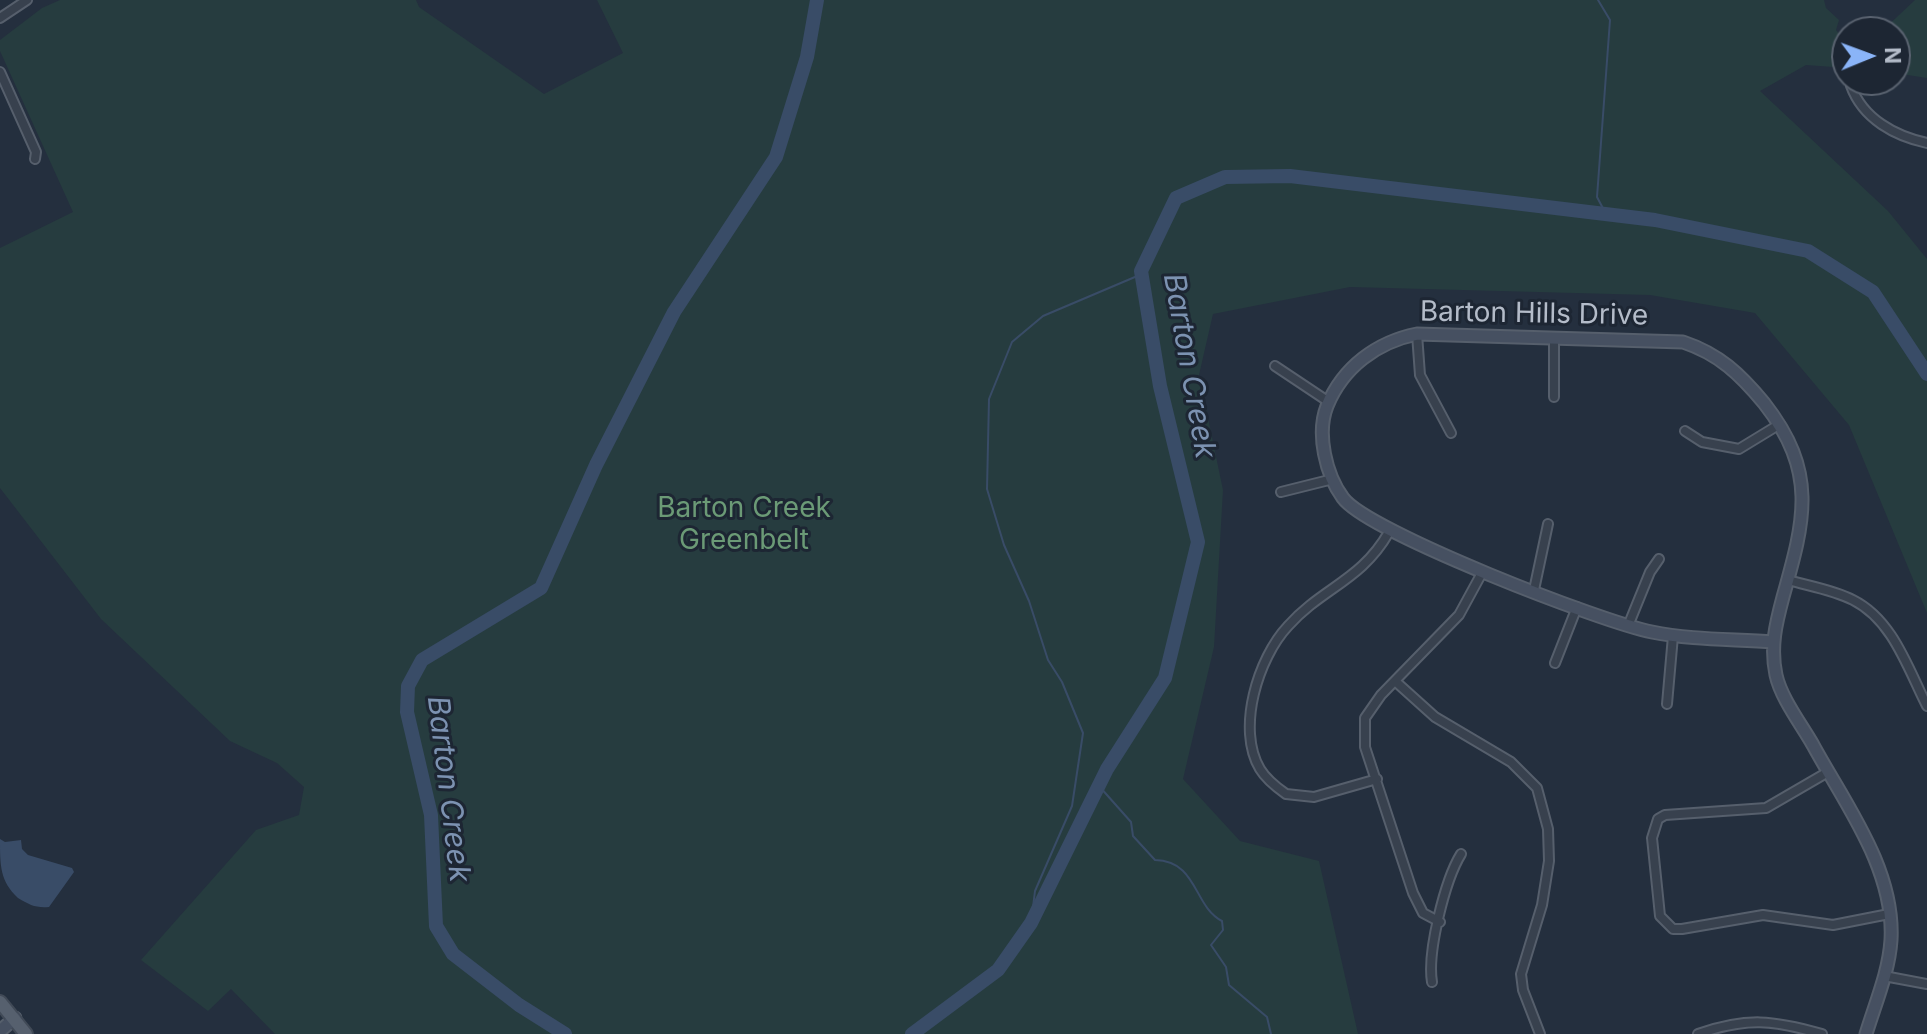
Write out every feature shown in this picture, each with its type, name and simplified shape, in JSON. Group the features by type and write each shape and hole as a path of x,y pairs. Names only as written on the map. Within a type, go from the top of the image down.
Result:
{"main road":[{"path":"0,1002 26,1034"}],"street":[{"path":"0,18 27,0"},
{"path":"0,72 36,152 35,159"},
{"path":"1854,96 1889,131 1927,143"},
{"path":"1417,334 1420,375 1451,433"},
{"name":"Barton Hills Drive","path":"1773,642 1673,636 1628,626 1389,532 1356,512 1343,499 1333,479 1322,435 1329,402 1351,369 1380,344 1417,334 1665,339 1715,354 1738,373 1780,424 1804,482 1802,524 1773,642 1776,678 1862,830 1880,874 1889,914 1891,940 1884,976 1866,1034"},
{"path":"1554,338 1554,397"},
{"path":"1275,366 1329,402"},
{"path":"1685,431 1702,442 1739,449 1780,424"},
{"path":"1281,492 1333,479"},
{"path":"1534,590 1548,524"},
{"path":"1377,779 1314,797 1286,794 1259,768 1250,733 1261,674 1286,628 1308,607 1368,563 1389,532"},
{"path":"1628,626 1650,572 1659,559"},
{"path":"1440,922 1423,913 1413,893 1365,747 1365,718 1395,681 1459,615 1483,571"},
{"path":"1788,580 1852,600 1867,609 1889,633 1927,706"},
{"path":"1555,663 1577,607"},
{"path":"1667,704 1673,636"},
{"path":"1395,681 1435,717 1511,762 1537,788 1548,829 1549,861 1542,905 1521,974 1523,990 1540,1034"},
{"path":"1828,772 1766,808 1665,815 1658,819 1652,838 1660,916 1667,925 1682,929 1763,915 1833,925 1889,914"},
{"path":"1432,982 1430,969 1440,922 1453,867 1461,854"},
{"path":"1884,976 1927,984"},
{"path":"0,1031 15,1018"},
{"path":"1698,1034 1754,1020 1780,1022 1822,1034"}],"green space":[{"name":"Barton Creek Greenbelt","path":"60,0 416,0 419,7 544,94 623,53 597,0 1824,0 1826,8 1835,16 1831,16 1831,67 1806,65 1760,91 1888,211 1927,259 1927,613 1849,425 1755,313 1650,295 1350,287 1213,314 1199,375 1223,490 1214,647 1183,779 1240,841 1319,861 1358,1034 275,1034 231,989 208,1011 141,960 256,830 299,815 304,787 277,763 230,741 101,619 0,488 0,248 73,212 0,51 0,40 42,8"},
{"path":"1915,0 1927,0 1927,78 1911,76 1911,16 1898,16"}],"water":[{"path":"0,839 5,842 21,840 22,849 28,855 72,868 74,872 49,907 29,904 12,892 2,872"}],"waterway":[{"name":"Barton Creek","path":"565,1034 519,1005 453,954 436,926 431,815 407,712 408,686 422,660 541,588 596,465 674,312 776,157 807,57 817,0"},
{"path":"1598,0 1610,20 1597,197 1606,214"},
{"name":"Barton Creek","path":"912,1034 998,970 1031,923 1107,769 1165,678 1198,542 1160,386 1141,271 1176,198 1225,177 1290,176 1655,220 1808,251 1873,292 1927,374"},
{"path":"1031,923 1035,891 1072,806 1083,733 1062,682 1048,660 1029,601 1004,545 987,489 989,399 1012,342 1043,316 1142,274"},
{"path":"1099,786 1131,822 1133,836 1155,860 1180,868 1205,905 1222,921 1223,930 1211,945 1226,967 1229,985 1267,1017 1271,1034"}]}
